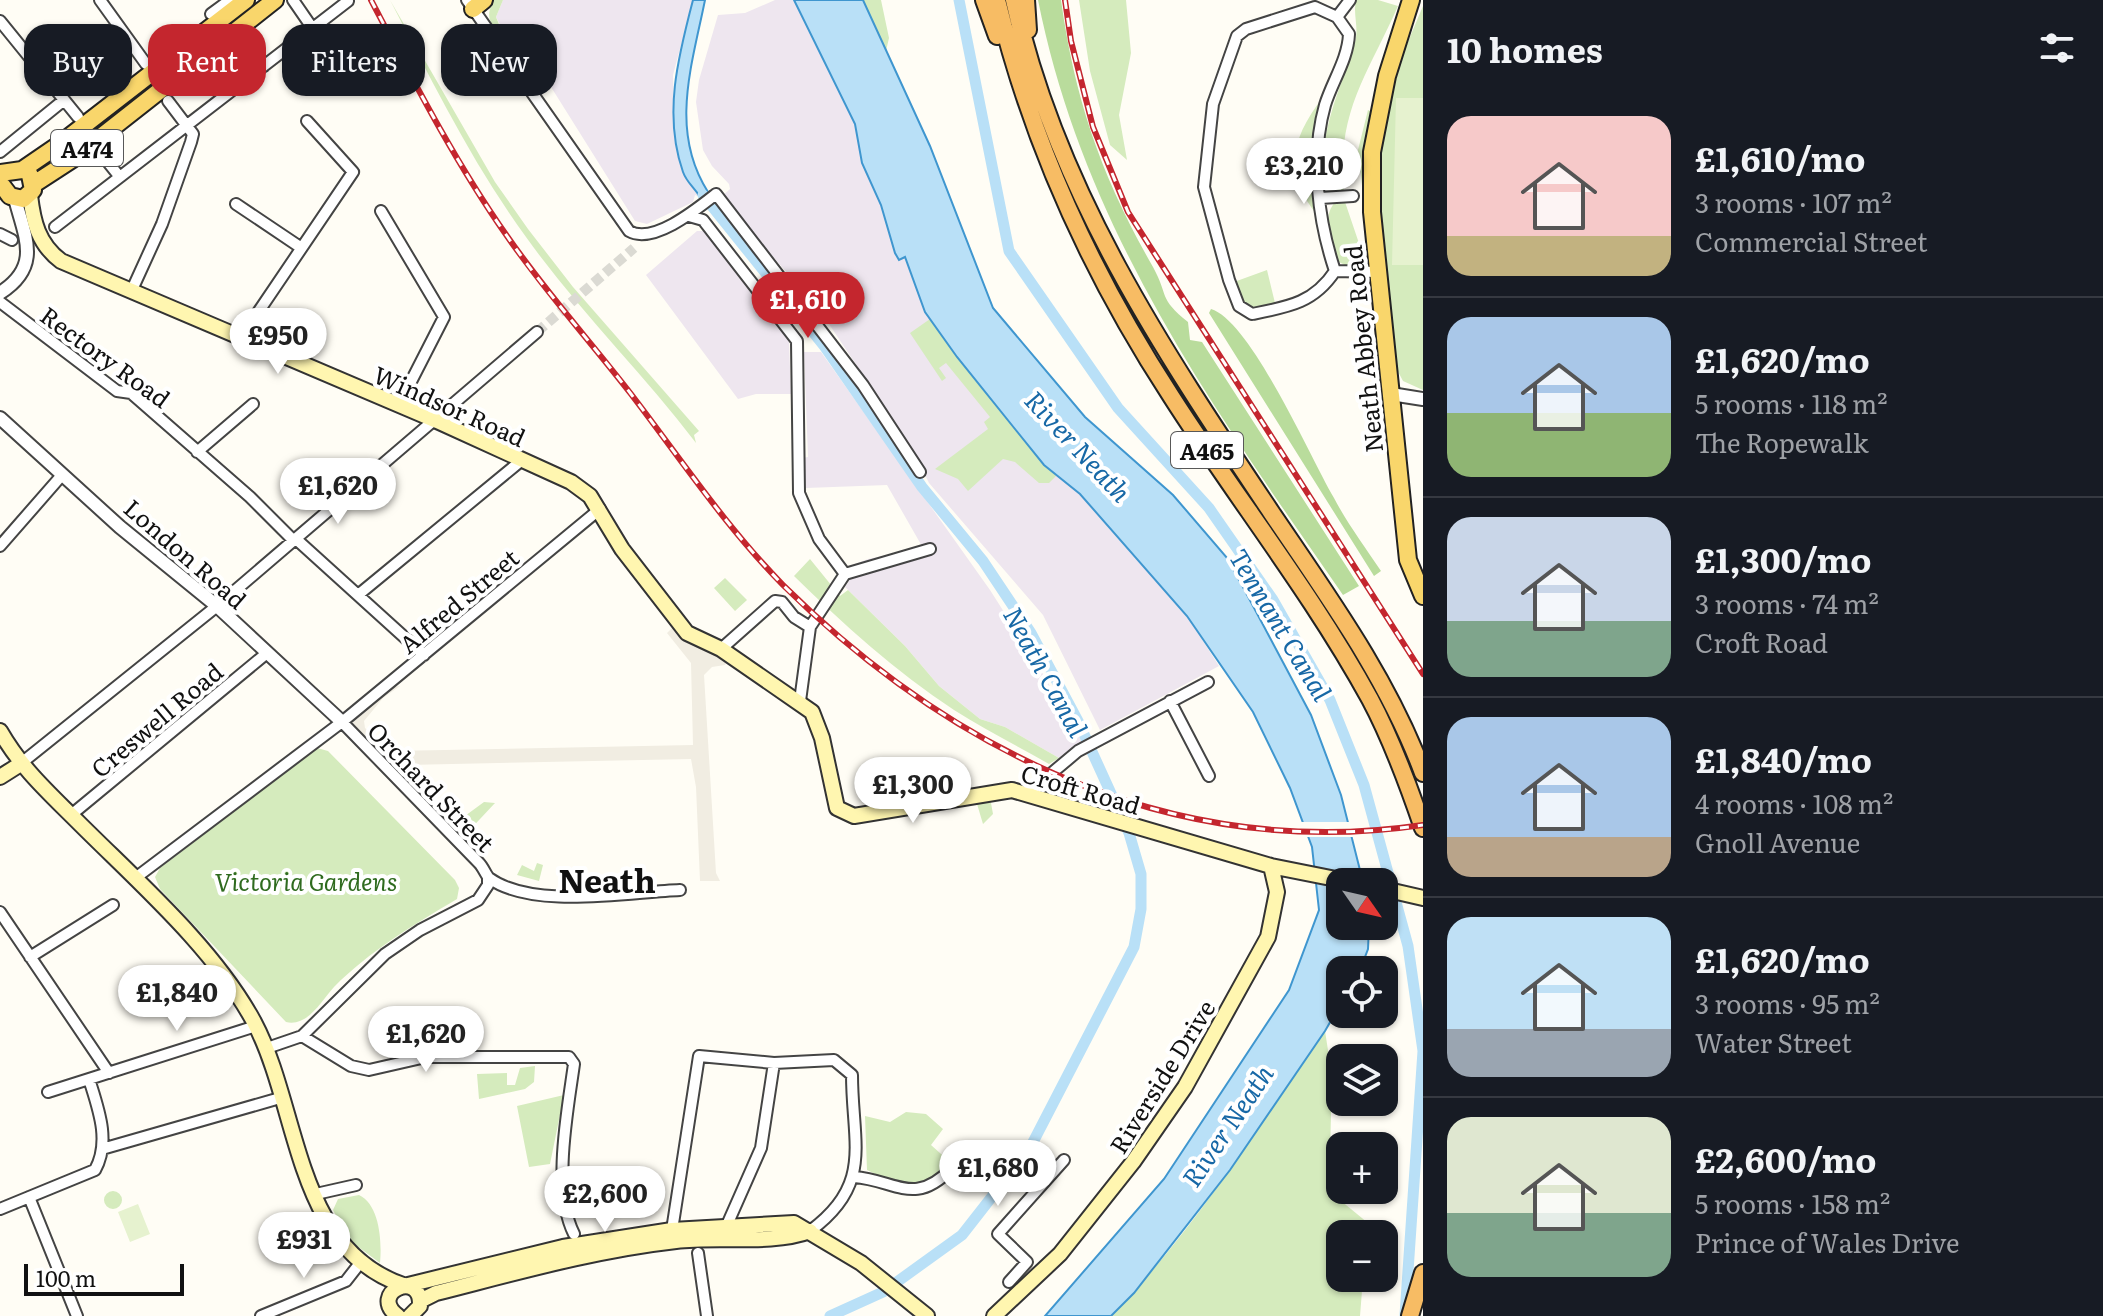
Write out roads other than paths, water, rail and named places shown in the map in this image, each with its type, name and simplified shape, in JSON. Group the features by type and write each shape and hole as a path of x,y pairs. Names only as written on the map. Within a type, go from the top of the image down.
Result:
{"highway":[{"name":"A465","path":"984,0 993,30 1013,61"},
{"name":"A465","path":"997,0 1013,61 1053,174 1103,282 1170,395 1336,642 1370,699 1387,733 1423,828"},
{"name":"A465","path":"1014,0 1028,51 1080,196 1114,264 1179,374 1354,635 1387,694 1423,773"},
{"name":"A465","path":"1026,0 1028,51"},
{"path":"1410,1316 1423,1273"}],"main road":[{"name":"A474","path":"14,183 246,0"},
{"name":"A474","path":"14,183 74,158 275,0"},
{"name":"Neath Abbey Road","path":"1411,0 1387,76 1372,152 1372,212 1407,554 1423,596"},
{"name":"Windsor Road","path":"14,183 49,253 131,292 437,421 571,482 590,496 600,509 622,549 667,611 698,640 721,649"},
{"path":"721,649 800,701"},
{"name":"Croft Road","path":"800,701 812,712 822,738 837,808 854,816 1000,789 1028,793 1271,866 1326,876"},
{"path":"0,731 19,765 134,879 234,986 267,1048 280,1098 334,1237 379,1277 417,1291 420,1301 417,1311 410,1316"},
{"path":"0,777 19,765"},
{"name":"Riverside Drive","path":"994,1316 1060,1254 1160,1124 1260,954 1272,923 1277,892 1271,866"},
{"path":"1277,892 1308,872"},
{"path":"1398,892 1423,898"},
{"path":"390,1309 393,1289 563,1247 672,1230 794,1223 861,1263 927,1316"},
{"path":"420,1301 436,1293 565,1260 674,1241 727,1236 792,1238 810,1231"},
{"path":"379,1277 390,1309"}],"street":[{"path":"100,0 146,64"},
{"path":"293,0 310,24"},
{"path":"1337,17 1350,0"},
{"path":"211,14 227,1"},
{"path":"319,24 348,1"},
{"path":"474,3 622,224 636,235 651,234"},
{"path":"1315,7 1337,17 1345,24 1348,43 1325,106 1318,143 1320,198 1335,271 1322,290 1306,301 1252,314 1245,312 1229,280 1204,187 1213,104 1237,36 1246,29 1315,7"},
{"path":"0,21 78,117"},
{"path":"266,64 282,52"},
{"path":"55,227 223,96"},
{"path":"0,152 64,100"},
{"path":"131,292 162,224 193,134 168,101"},
{"path":"240,339 353,172 307,121"},
{"path":"103,156 119,176"},
{"path":"0,293 20,278 28,258 14,183"},
{"path":"634,248 651,234 689,216 716,194 863,385 920,472"},
{"path":"1320,198 1353,196"},
{"path":"236,204 300,247"},
{"path":"381,211 444,317 399,405"},
{"path":"689,216 703,220 797,341 799,493 819,539 845,574"},
{"path":"0,234 12,240"},
{"path":"1335,271 1378,272"},
{"name":"Rectory Road","path":"0,302 117,391 131,393 424,655"},
{"path":"19,765 217,606 437,421 537,332"},
{"path":"1391,394 1423,399"},
{"path":"197,452 253,404"},
{"name":"London Road","path":"0,418 62,475 217,606 342,722"},
{"path":"358,595 522,460"},
{"path":"0,546 62,475"},
{"name":"Alfred Street","path":"342,722 600,509"},
{"path":"800,701 810,627 845,574 930,549"},
{"path":"721,649 775,601 782,602 794,617 810,627"},
{"name":"Creswell Road","path":"71,815 267,653"},
{"path":"1028,793 1078,751 1099,738 1208,682"},
{"path":"1170,701 1209,776"},
{"path":"134,879 342,722"},
{"name":"Orchard Street","path":"342,722 479,863 488,878 523,893 561,896 680,890"},
{"path":"267,1048 302,1036 385,954 420,930 478,900 488,885 488,878"},
{"path":"30,957 113,905"},
{"path":"0,912 109,1073"},
{"path":"48,1092 256,1026"},
{"path":"302,1036 351,1066 369,1070 426,1057 569,1057 574,1064 562,1194 565,1217 574,1234"},
{"path":"672,1230 699,1056 774,1063 834,1060 845,1066 852,1075 858,1162 854,1177 825,1220 810,1231"},
{"path":"727,1225 761,1148 774,1063"},
{"path":"0,1209 95,1170 102,1149 102,1121 89,1079"},
{"path":"102,1149 280,1098"},
{"path":"1009,1282 1027,1262 998,1234 1064,1160"},
{"path":"854,1177 906,1191 918,1190 951,1169"},
{"path":"316,1194 356,1185"},
{"path":"29,1197 77,1316"},
{"path":"698,1253 705,1316"},
{"path":"268,1315 346,1281 360,1263"}],"water":[{"path":"693,0 705,0 690,73 686,122 696,169 708,192 700,197 683,172 677,151 673,108 678,64"},
{"name":"River Neath","path":"794,0 863,0 930,146 993,308 1085,417 1173,495 1228,559 1311,715 1341,795 1359,868 1326,868 1326,940 1368,940 1365,956 1326,956 1327,1028 1230,1170 1134,1293 1111,1316 1045,1316 1164,1179 1289,990 1319,910 1312,847 1290,788 1253,712 1187,616 1080,494 1044,465 925,312 905,257 899,260 895,253 881,205 862,163 855,124"}],"waterway":[{"name":"Tennant Canal","path":"959,0 1009,251 1118,408 1209,508 1273,600 1330,700 1364,785 1408,946 1423,1051 1405,1315"},
{"name":"Neath Canal","path":"703,195 825,347 922,487 983,561 1031,633 1078,721 1129,833 1141,874 1141,909 1134,947 1030,1148 962,1235 883,1292 830,1316"}],"tunnel":[{"path":"537,332 634,248"}],"railway":[{"path":"371,0 452,150 522,256 742,540 783,585 850,646 921,700 997,746 1076,783 1158,810 1244,827 1332,832 1423,825"},
{"path":"1065,0 1071,41 1093,127 1128,212 1423,674"}],"district":[{"name":"Neath","path":"607,879"}],"park label":[{"name":"Victoria Gardens","path":"306,880"}]}
